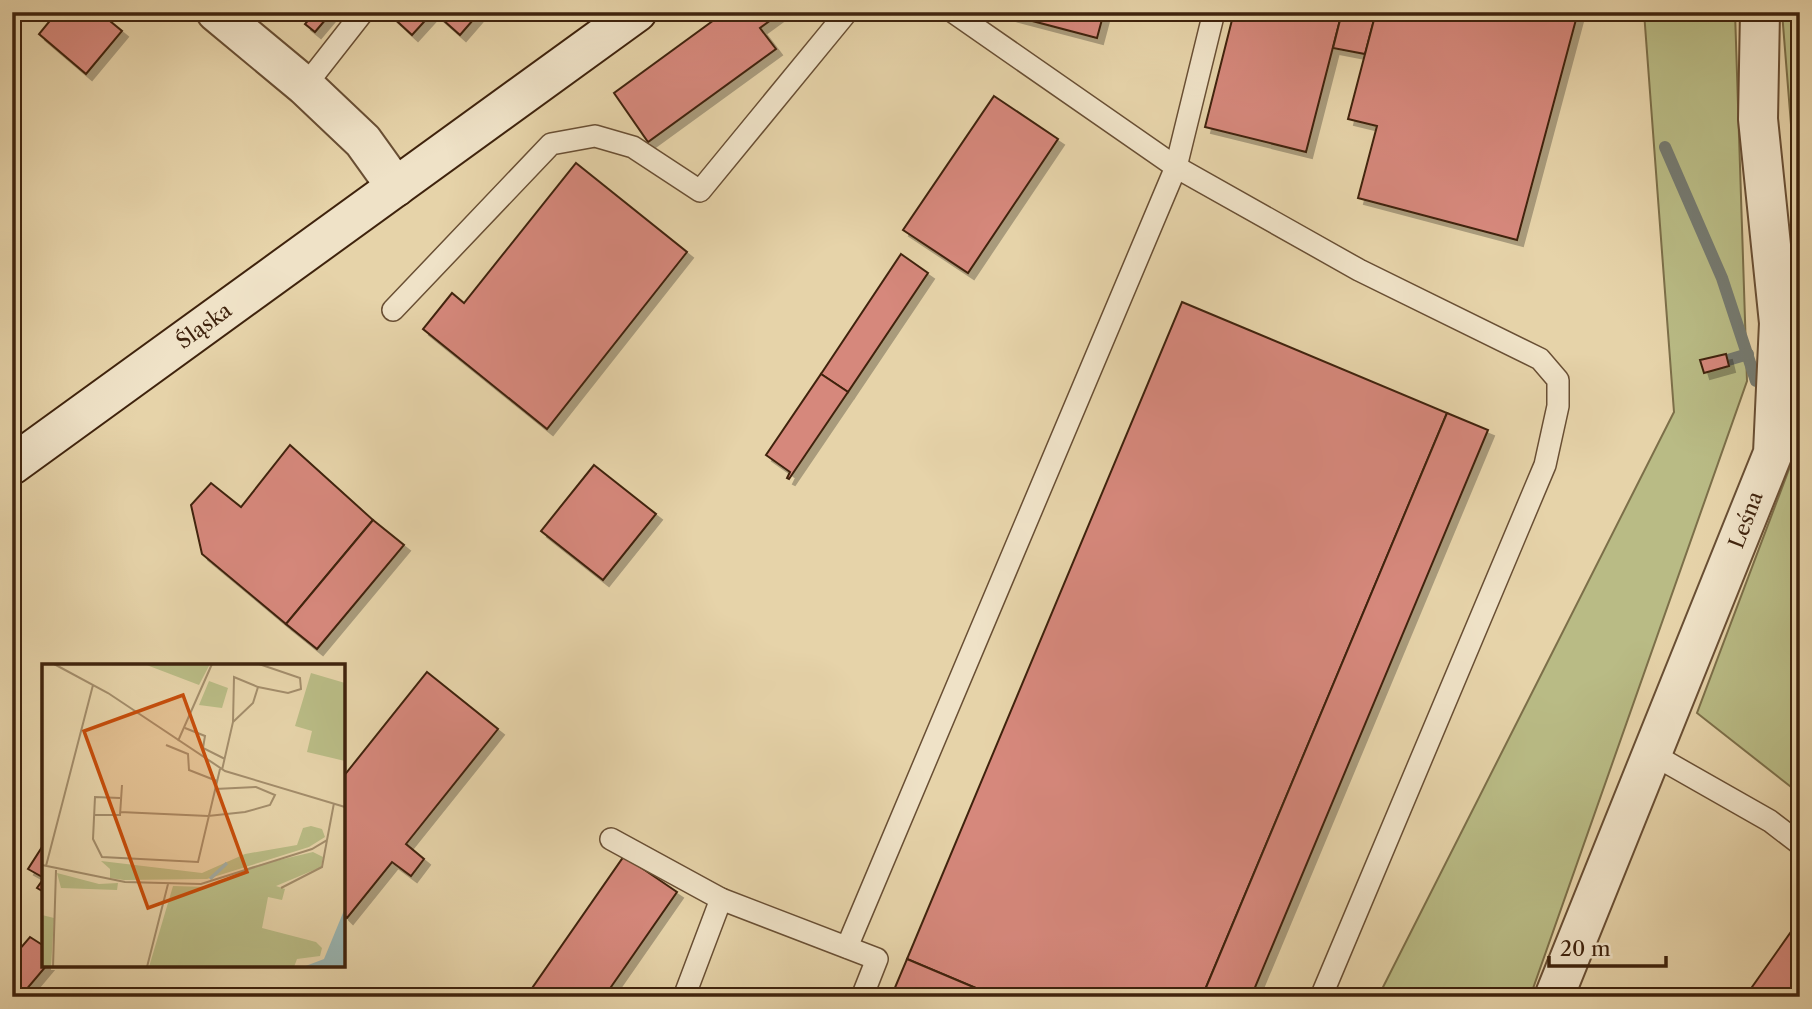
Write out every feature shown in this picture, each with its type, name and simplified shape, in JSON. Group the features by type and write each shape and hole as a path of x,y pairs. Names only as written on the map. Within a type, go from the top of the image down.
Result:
{"street":[{"path":"216,12 305,86 363,141 396,187"},
{"name":"Śląska","path":"12,465 637,12"},
{"name":"Leśna","path":"1554,997 1773,453 1779,323 1758,119 1760,12"}],"lane":[{"path":"305,86 363,12"},
{"path":"393,310 551,144 595,136 633,148 700,191 847,12"},
{"path":"847,947 1175,167 1214,12"},
{"path":"957,14 1175,167 1359,270 1540,359 1558,380 1558,406 1545,465 1321,997"},
{"path":"1654,754 1770,821 1800,844"},
{"path":"611,839 721,899 877,959 862,997"},
{"path":"684,997 721,899"}],"green space":[{"path":"1644,12 1735,12 1747,381 1530,997 1378,997 1674,412"},
{"path":"1782,12 1800,12 1800,237"},
{"path":"1800,440 1800,794 1697,713"}],"building":[{"path":"57,12 99,12 122,31 86,74 39,34"},
{"path":"315,12 332,12 315,32 305,24"},
{"path":"387,12 433,12 412,35"},
{"path":"434,12 480,12 460,35"},
{"path":"725,12 782,12 760,28 776,49 648,142 614,93"},
{"path":"998,12 1104,12 1097,38"},
{"path":"1234,12 1342,12 1306,152 1205,127"},
{"path":"1342,12 1376,12 1365,54 1333,48"},
{"path":"1376,12 1578,12 1517,240 1358,198 1377,126 1348,119"},
{"path":"994,96 1058,139 968,273 903,230"},
{"path":"576,163 687,252 547,429 423,329 452,293 464,303"},
{"path":"901,254 928,273 848,392 821,374"},
{"path":"1182,302 1447,413 1202,997 997,997 907,959"},
{"path":"1726,354 1729,366 1704,373 1700,360"},
{"path":"821,374 848,392 789,479 787,478 790,472 766,455"},
{"path":"1447,413 1488,430 1251,997 1202,997"},
{"path":"290,445 373,520 286,624 202,554 191,505 211,483 241,507"},
{"path":"594,465 656,514 603,580 541,531"},
{"path":"373,520 404,545 317,649 286,624"},
{"path":"427,672 498,729 406,844 424,859 411,876 392,862 347,918 345,774"},
{"path":"42,847 42,877 28,869"},
{"path":"624,856 677,892 604,997 533,997 528,994"},
{"path":"1800,919 1800,997 1745,997"},
{"path":"30,937 42,945 42,967 45,967 20,997 12,997 12,958"},
{"path":"907,959 997,997 891,997"}],"waterway":[{"path":"1665,147 1722,278 1756,381"},
{"path":"1728,360 1748,354"}]}
